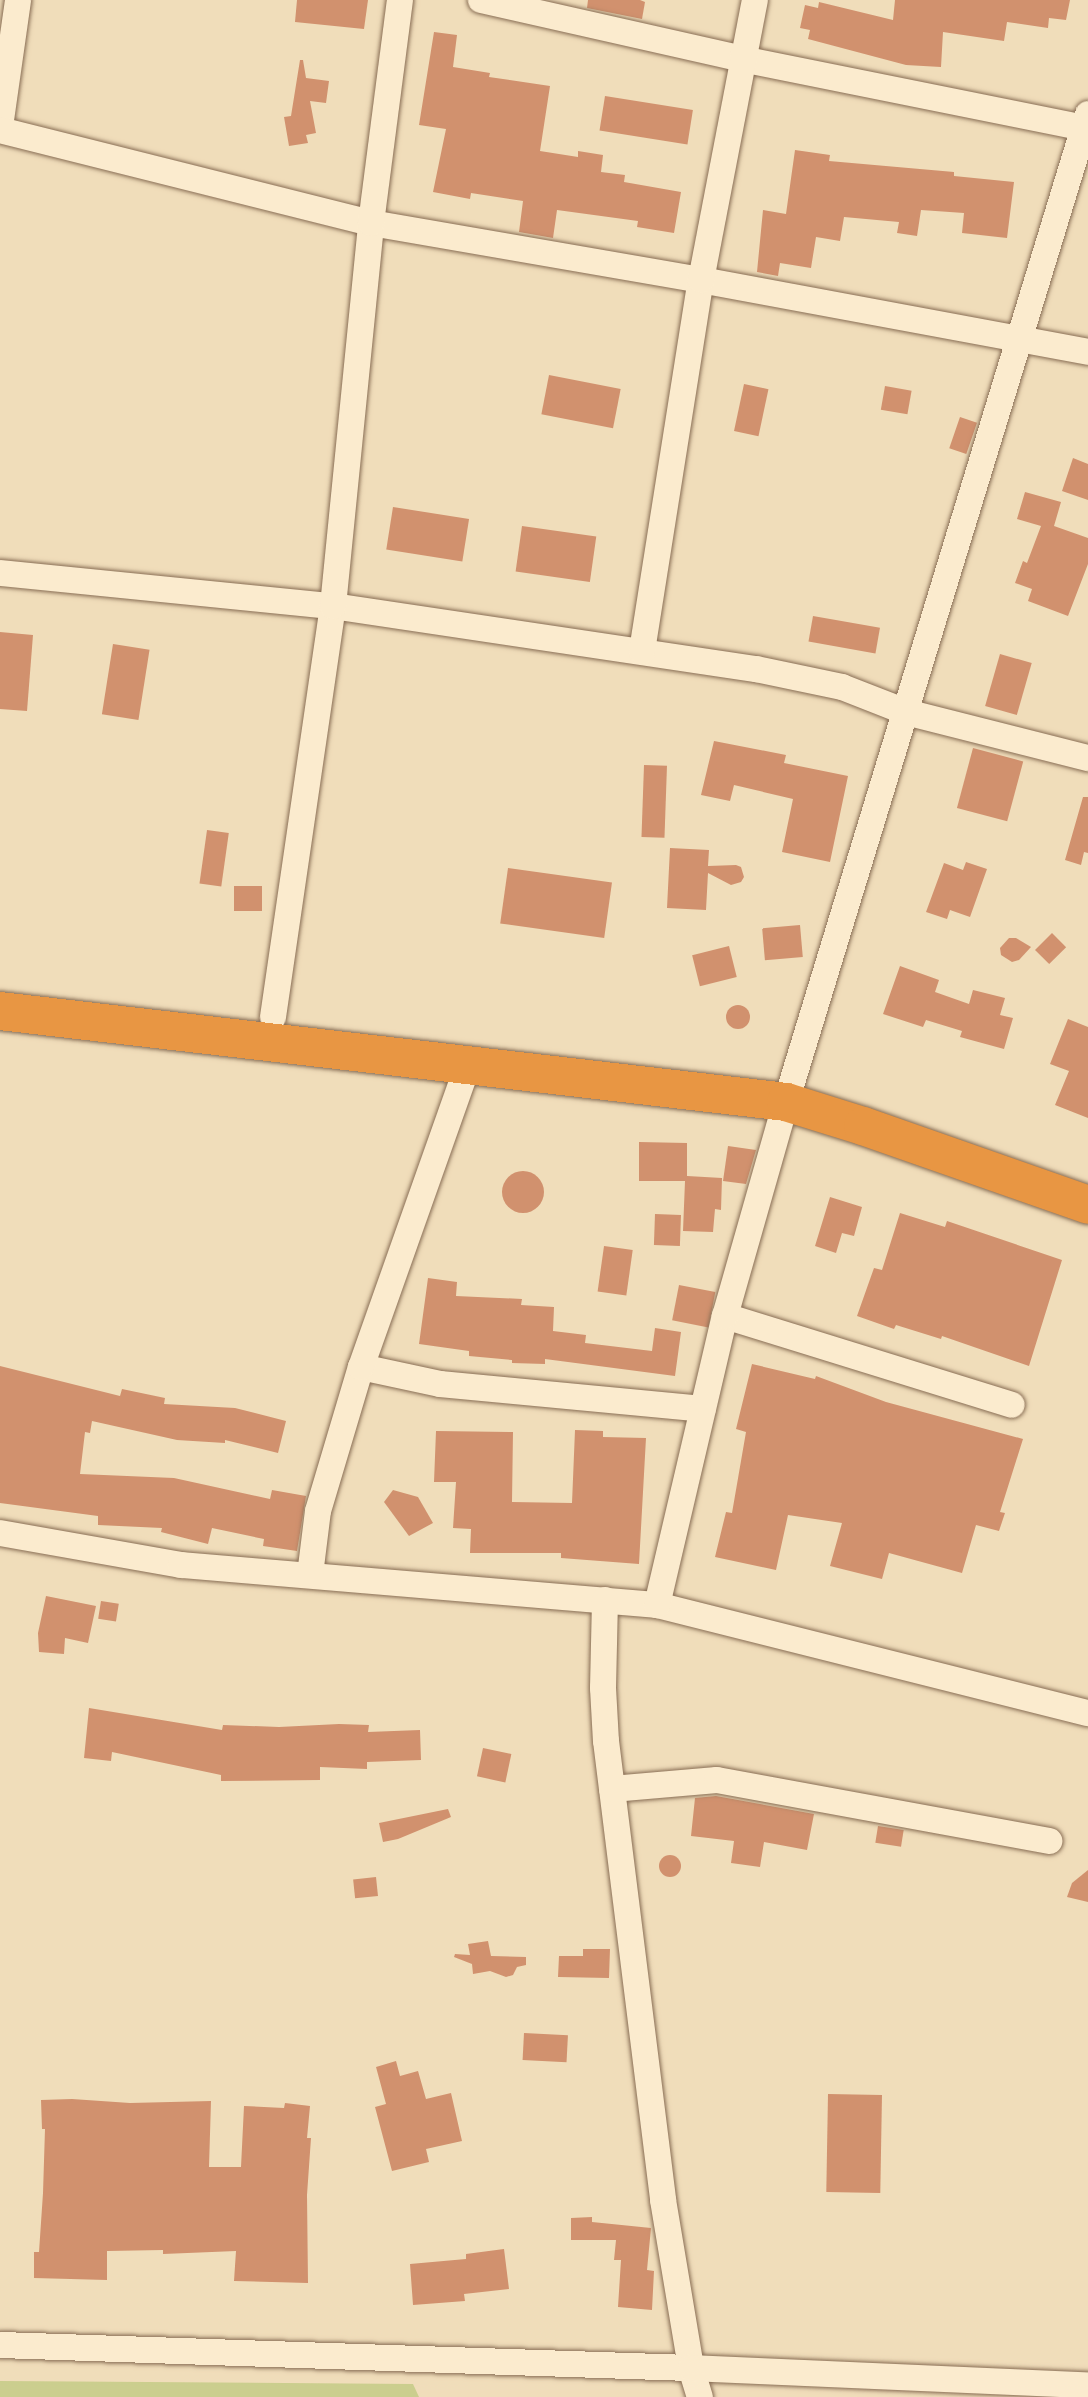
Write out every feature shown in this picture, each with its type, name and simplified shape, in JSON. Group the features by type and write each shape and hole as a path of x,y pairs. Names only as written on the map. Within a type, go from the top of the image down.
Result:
{"highway":[{"path":"0,985 273,1017 872,1101 1088,1178"},
{"path":"0,1011 468,1065 790,1090 863,1126 1088,1205"}],"street":[{"path":"18,0 0,128 371,223 1018,337 1088,352"},
{"path":"273,1017 333,606 371,223 400,0"},
{"path":"481,0 742,59 1085,121 790,1090 724,1316 657,1605"},
{"path":"642,651 701,280 755,0"},
{"path":"0,573 333,606 642,651 842,687 906,712 1088,758"},
{"path":"310,1575 318,1511 360,1367 468,1065"},
{"path":"724,1316 1012,1405"},
{"path":"360,1367 440,1384 703,1409"},
{"path":"0,1533 170,1563 657,1605 1088,1713"},
{"path":"605,1600 603,1718 661,2188 691,2368 700,2397"},
{"path":"612,1789 717,1780 818,1796 1049,1841"},
{"path":"0,2345 691,2368 1088,2385"}],"green space":[{"path":"0,2381 413,2384 419,2397 0,2397"}],"building":[{"path":"297,0 368,0 364,29 295,22"},
{"path":"588,0 640,0 645,2 642,19 587,8"},
{"path":"895,0 1070,0 1066,20 1049,18 1048,28 1007,22 1004,41 943,32 941,67 906,65 808,39 810,30 800,28 805,5 818,8 819,2 893,20"},
{"path":"434,32 457,35 453,67 490,73 489,77 550,86 540,151 578,157 578,151 603,155 601,172 625,175 624,182 681,192 674,233 637,227 638,221 557,210 553,238 519,232 523,201 471,193 470,199 433,192 446,129 419,125"},
{"path":"300,60 303,60 306,78 329,81 326,103 310,101 316,133 306,135 308,143 289,146 284,117 291,116"},
{"path":"605,96 693,110 687,144 600,131"},
{"path":"795,150 830,155 829,161 954,172 954,176 1014,182 1007,238 962,233 964,213 921,210 917,236 897,233 899,222 844,217 840,241 816,237 811,268 780,263 778,276 757,272 763,210 786,214"},
{"path":"549,375 621,389 613,428 541,414"},
{"path":"744,384 768,389 758,436 734,431"},
{"path":"885,386 912,391 907,414 881,410"},
{"path":"960,417 977,423 966,454 949,448"},
{"path":"1073,458 1088,464 1088,500 1062,491"},
{"path":"1025,492 1061,502 1054,526 1088,538 1088,564 1068,616 1028,601 1032,589 1015,583 1023,561 1027,563 1041,526 1017,519"},
{"path":"393,507 469,519 462,562 386,549"},
{"path":"522,526 596,536 590,582 516,572"},
{"path":"813,616 880,628 875,653 808,642"},
{"path":"0,632 33,635 27,711 0,709"},
{"path":"113,644 150,650 138,720 102,714"},
{"path":"1000,654 1032,663 1017,715 985,706"},
{"path":"714,741 786,755 784,763 848,776 830,862 782,852 793,799 734,785 730,801 701,795"},
{"path":"973,748 1023,761 1007,821 957,808"},
{"path":"644,765 667,766 664,838 641,837"},
{"path":"1083,797 1088,797 1088,853 1084,852 1081,865 1065,860"},
{"path":"207,830 229,833 221,887 199,883"},
{"path":"670,848 709,850 708,866 736,865 741,867 744,877 741,882 731,885 708,873 706,910 667,908"},
{"path":"966,862 987,869 970,917 950,910 947,919 926,912 944,863 963,870"},
{"path":"508,868 612,883 604,938 500,923"},
{"path":"234,886 262,886 262,911 234,911"},
{"path":"800,925 803,957 765,960 762,928"},
{"path":"1052,933 1066,947 1049,964 1035,950"},
{"path":"1009,938 1016,938 1031,947 1019,960 1012,962 1001,955 1000,948"},
{"path":"729,946 737,977 700,986 692,955"},
{"path":"900,966 939,980 935,992 969,1004 973,990 1005,998 1000,1015 1013,1018 1004,1049 960,1037 962,1031 926,1020 923,1027 883,1014"},
{"path":"738,1005 749,1012 750,1017 743,1028 738,1029 727,1022 726,1017 733,1006"},
{"path":"1068,1019 1088,1027 1088,1118 1055,1105 1069,1071 1050,1064"},
{"path":"639,1142 687,1143 687,1176 722,1178 721,1210 715,1209 713,1232 683,1231 685,1181 639,1181"},
{"path":"728,1146 756,1150 746,1184 723,1181"},
{"path":"523,1171 538,1177 544,1192 538,1207 523,1213 508,1207 502,1192 508,1177"},
{"path":"830,1197 862,1207 854,1236 842,1233 836,1253 815,1246"},
{"path":"900,1213 945,1227 947,1221 1062,1260 1029,1366 942,1336 941,1339 896,1325 894,1329 857,1316 874,1268 882,1270"},
{"path":"655,1214 681,1215 680,1246 654,1245"},
{"path":"604,1246 633,1250 626,1296 598,1292"},
{"path":"428,1278 457,1282 456,1296 522,1299 521,1305 554,1307 553,1331 586,1335 585,1343 652,1351 655,1328 681,1332 675,1376 545,1359 545,1364 512,1363 512,1360 469,1356 469,1351 419,1344"},
{"path":"679,1285 715,1292 708,1327 672,1320"},
{"path":"752,1364 815,1379 816,1376 886,1402 1023,1439 1000,1512 1005,1513 999,1531 976,1525 962,1573 889,1553 882,1579 830,1566 842,1523 788,1515 776,1570 715,1557 726,1512 732,1513 746,1432 736,1429"},
{"path":"0,1366 120,1396 122,1389 165,1398 164,1404 235,1408 286,1421 278,1453 225,1440 225,1443 177,1440 92,1421 90,1433 85,1432 80,1474 174,1478 270,1499 272,1490 306,1496 297,1551 263,1546 264,1539 212,1528 208,1544 161,1532 162,1528 98,1525 98,1516 0,1503"},
{"path":"575,1430 603,1431 603,1437 646,1438 639,1564 561,1558 561,1553 470,1553 471,1529 453,1528 456,1482 434,1482 436,1431 513,1432 512,1502 572,1503"},
{"path":"393,1490 418,1497 433,1523 409,1536 384,1502"},
{"path":"46,1596 96,1606 88,1643 65,1638 64,1654 39,1652 38,1633"},
{"path":"101,1601 119,1604 116,1622 98,1619"},
{"path":"89,1708 222,1730 223,1725 279,1727 339,1724 369,1725 368,1732 420,1730 421,1760 367,1762 367,1769 320,1767 320,1780 221,1781 221,1775 112,1752 111,1761 84,1758"},
{"path":"483,1748 511,1754 505,1782 477,1776"},
{"path":"716,1796 814,1814 807,1850 764,1842 760,1867 731,1863 734,1841 691,1836 695,1798"},
{"path":"448,1809 451,1817 398,1839 383,1842 379,1823"},
{"path":"878,1826 904,1830 901,1847 875,1843"},
{"path":"670,1855 678,1858 681,1866 678,1874 670,1877 662,1874 659,1866 662,1858"},
{"path":"1088,1870 1088,1902 1067,1897 1072,1883"},
{"path":"376,1877 378,1896 355,1898 353,1879"},
{"path":"488,1941 491,1956 526,1957 526,1965 517,1967 513,1975 506,1977 490,1971 473,1974 472,1964 454,1957 455,1954 470,1955 468,1944"},
{"path":"583,1949 610,1949 609,1978 558,1977 559,1956 583,1956"},
{"path":"524,2033 568,2035 567,2062 523,2060"},
{"path":"396,2061 400,2076 418,2071 426,2099 451,2093 462,2141 426,2149 429,2162 392,2171 375,2107 386,2104 376,2067"},
{"path":"828,2094 882,2095 880,2193 826,2192"},
{"path":"41,2100 130,2103 211,2101 209,2167 241,2167 244,2106 284,2108 285,2103 310,2106 307,2138 311,2138 307,2195 308,2283 234,2281 236,2251 163,2254 163,2250 107,2251 107,2280 34,2278 34,2252 39,2252 43,2193 45,2129 42,2129"},
{"path":"592,2217 592,2222 651,2228 647,2270 654,2271 652,2310 618,2307 621,2260 614,2260 616,2240 571,2240 571,2218"},
{"path":"504,2249 509,2289 464,2294 465,2301 413,2305 410,2264 466,2259 466,2254"}]}
